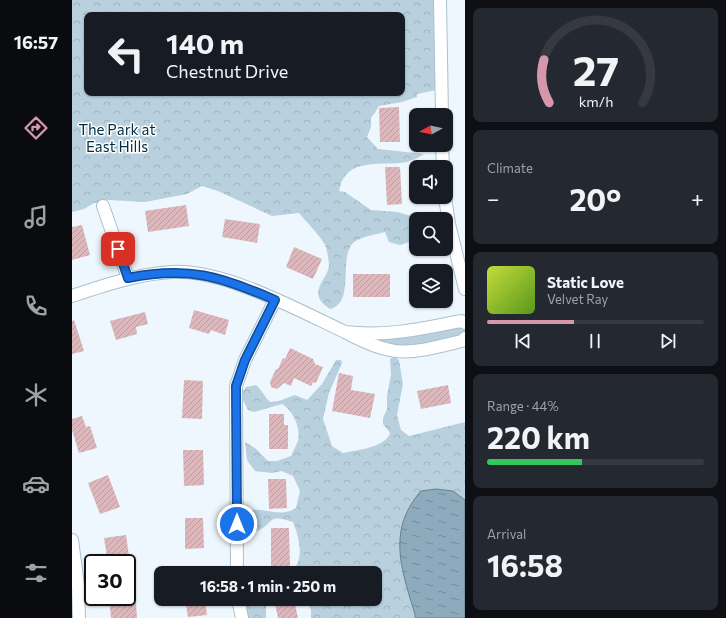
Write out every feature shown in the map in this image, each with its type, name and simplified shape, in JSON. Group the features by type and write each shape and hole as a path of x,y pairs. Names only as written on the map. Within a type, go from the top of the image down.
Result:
{"street":[{"path":"440,0 442,108"},
{"path":"447,204 461,260 465,289"},
{"path":"103,206 128,278"},
{"path":"72,296 128,278 152,274 188,272 226,280 275,300 377,348 396,352 424,350 462,341 465,338"},
{"path":"237,566 236,386 245,360 275,300"},
{"path":"345,332 379,334 400,333 461,321 465,323"},
{"path":"72,540 78,585 80,618"},
{"path":"239,606 242,618"}],"green space":[{"name":"The Park at East Hills","path":"72,0 440,0 441,89 417,94 417,97 402,102 379,106 371,118 371,127 367,137 378,149 424,154 407,162 372,164 355,168 348,172 343,179 339,191 345,192 371,210 397,212 409,215 409,242 400,245 389,242 385,232 363,237 355,241 348,251 345,290 338,305 330,309 319,298 319,287 329,266 327,252 320,237 299,213 272,216 218,191 202,186 187,194 145,202 109,200 94,203 84,209 72,212"},
{"path":"465,323 465,338 396,352 363,334"},
{"path":"395,357 399,360 403,384 397,415 401,430 409,436 465,422 465,618 311,618 309,606 382,606 382,566 296,566 299,560 300,549 297,532 293,522 278,518 274,519 257,531 251,526 250,516 252,510 279,512 290,511 296,508 300,491 293,476 281,471 272,473 255,471 247,460 245,442 255,448 268,461 277,461 291,456 299,436 297,425 290,410 282,404 254,412 248,410 243,400 243,391 246,387 256,385 270,402 279,401 295,395 307,400 322,384 336,360 341,360 342,363 329,393 323,419 332,446 343,453 370,448 382,442 390,433 383,424 383,418 387,409 387,395 391,375 390,359"},
{"path":"245,606 266,606 266,618 246,618"}],"water":[{"path":"436,489 453,491 465,500 465,618 416,618 402,569 400,537 403,522 410,506 421,491"}],"building":[{"path":"399,107 400,142 380,142 379,108"},
{"path":"385,167 400,167 402,204 387,205"},
{"path":"186,205 189,226 148,232 145,211"},
{"path":"225,219 260,224 257,243 222,237"},
{"path":"82,225 90,255 72,260 72,227"},
{"path":"294,247 322,259 313,279 286,267"},
{"path":"353,274 390,274 390,297 353,297"},
{"path":"194,310 229,320 225,335 211,330 209,334 189,328"},
{"path":"145,312 148,324 136,327 137,334 116,340 110,321"},
{"path":"74,320 84,351 72,354 72,321"},
{"path":"290,348 313,359 315,364 323,367 316,383 313,382 311,386 294,378 291,386 284,383 277,389 271,387 270,382 276,369 278,369 283,358 285,359"},
{"path":"339,373 353,376 351,390 375,394 370,418 332,411"},
{"path":"184,380 203,381 202,419 182,418"},
{"path":"448,385 451,403 421,409 417,391"},
{"path":"269,414 284,414 284,425 288,425 288,449 269,449"},
{"path":"82,416 86,427 90,426 97,448 79,453 72,430 72,419"},
{"path":"183,450 203,450 204,485 184,486"},
{"path":"108,475 120,507 100,514 88,483"},
{"path":"268,479 286,479 287,508 269,509"},
{"path":"185,518 203,518 204,548 185,549"},
{"path":"271,528 289,528 290,566 271,566"},
{"path":"126,535 129,554 107,554 104,538"},
{"path":"136,604 137,618 111,618 110,606 136,606"},
{"path":"186,606 206,606 207,615 188,617"},
{"path":"275,606 295,606 298,618 278,618"}],"route":[{"path":"118,249 128,278 141,275 173,272 203,274 226,280 275,300 237,379 237,524"}]}
